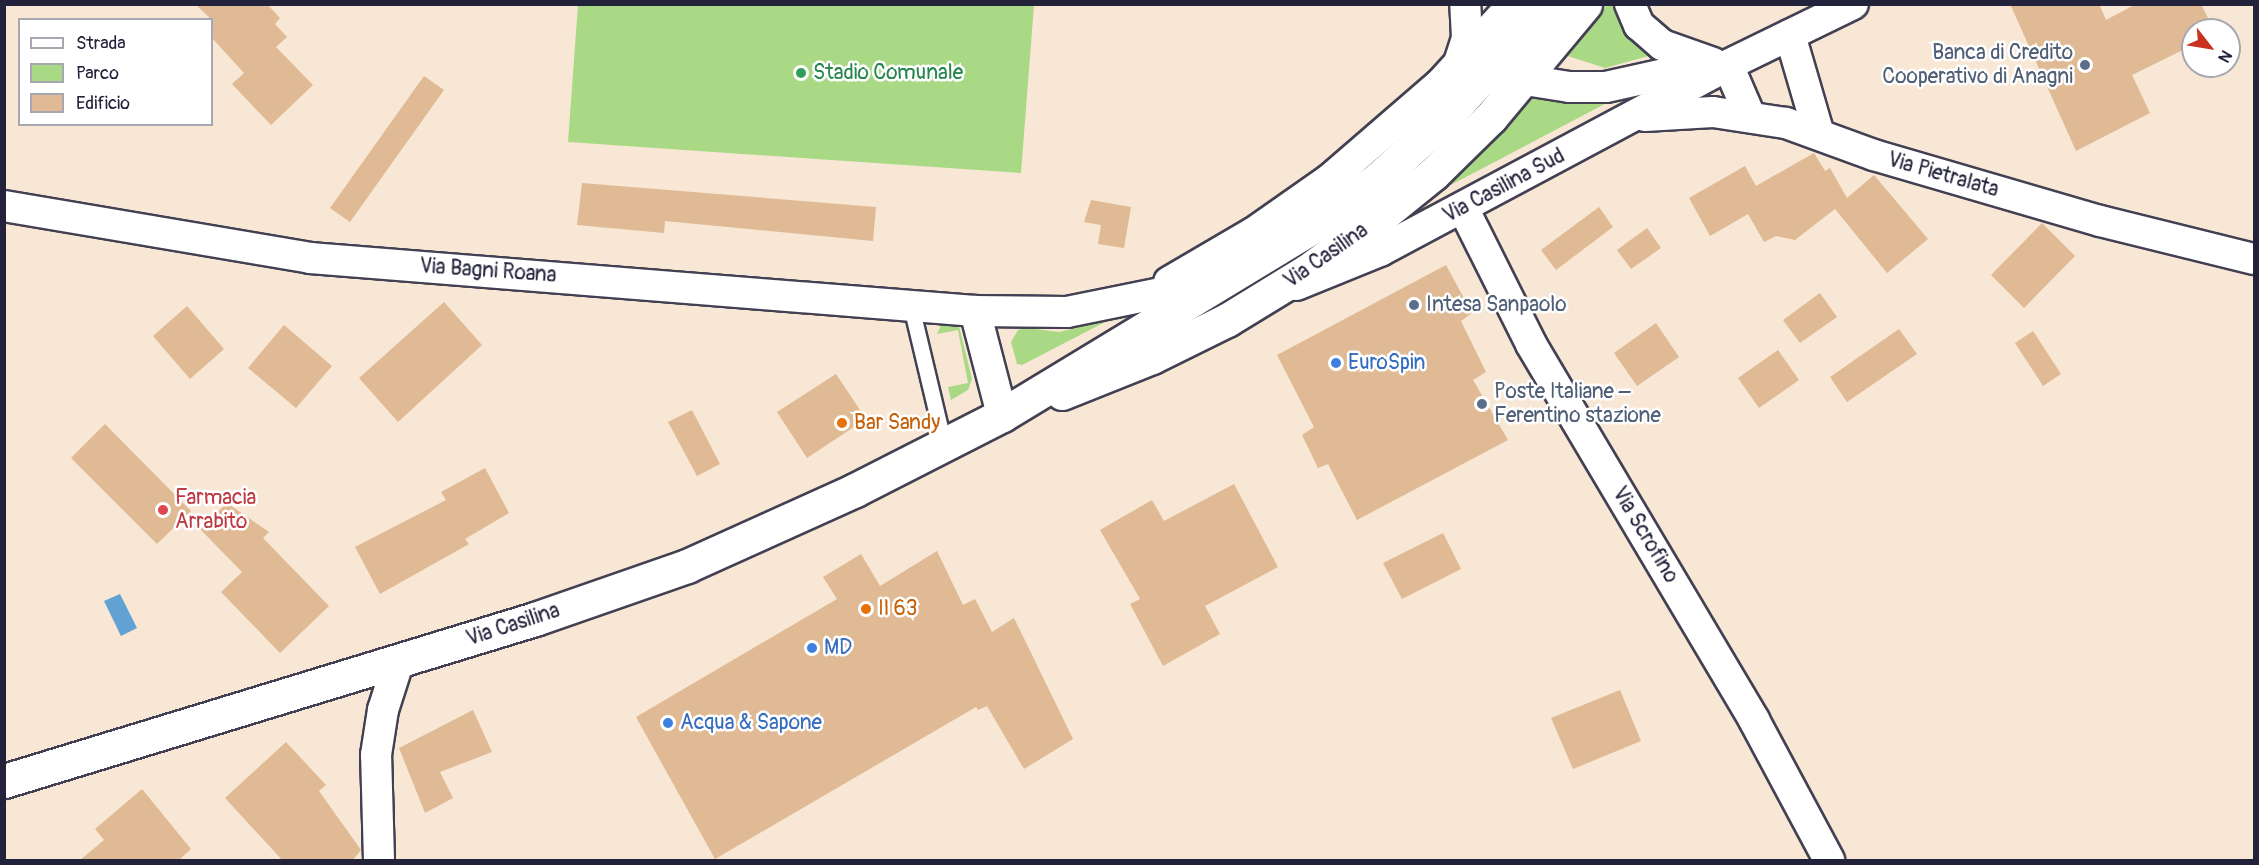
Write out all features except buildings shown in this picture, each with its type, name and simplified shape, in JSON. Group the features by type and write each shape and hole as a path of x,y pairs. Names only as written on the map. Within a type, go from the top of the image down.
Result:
{"main road":[{"name":"Via Casilina","path":"4,781 398,663 687,566 824,506 1002,415 1082,364 1232,279 1321,222 1378,178 1468,95 1548,4"},
{"name":"Via Casilina","path":"1002,415 1152,357 1273,292 1417,188 1525,80 1585,4"}],"street":[{"path":"1457,68 1467,38 1465,4"},
{"path":"1145,295 1233,246 1305,199 1457,68 1513,4"},
{"path":"1630,4 1639,25 1662,45 1720,64 1750,116"},
{"name":"Via Casilina Sud","path":"1273,292 1341,269 1463,208 1629,118 1720,64 1790,35 1853,4"},
{"path":"1790,35 1819,134"},
{"path":"1378,178 1525,80 1569,87 1606,87 1720,64"},
{"name":"Via Pietralata","path":"1629,118 1678,112 1750,116 1819,134 1874,155 2100,221 2254,259"},
{"name":"Via Bagni Roana","path":"4,194 17,208 300,257 975,311 1066,312 1232,279"},
{"name":"Via Scrofino","path":"1463,208 1522,329 1754,720 1829,861"},
{"path":"975,311 1002,415"},
{"path":"379,861 376,755 383,710 398,663"}],"lane":[{"path":"911,306 945,444"}],"green space":[{"name":"Stadio Comunale","path":"578,5 1034,5 1021,173 568,142"},
{"path":"1607,5 1621,5 1652,55 1605,68 1568,56"},
{"path":"1618,97 1426,198 1533,98"},
{"path":"1109,320 1022,365 1017,364 1011,342 1018,330 1027,328 1059,332"},
{"path":"942,323 959,326 972,379 968,390 951,400 948,387 968,383 958,330 937,334"}],"water":[{"path":"120,594 137,628 121,636 104,601"}],"place":[{"name":"Banca di Credito Cooperativo di Anagni","path":"2085,65"},
{"name":"Stadio Comunale","path":"801,73"},
{"name":"Intesa Sanpaolo","path":"1414,305"},
{"name":"EuroSpin","path":"1336,363"},
{"name":"Poste Italiane – Ferentino stazione","path":"1482,404"},
{"name":"Bar Sandy","path":"842,423"},
{"name":"Farmacia Arrabito","path":"163,510"},
{"name":"Il 63","path":"866,609"},
{"name":"MD","path":"812,648"},
{"name":"Acqua & Sapone","path":"668,723"}]}
